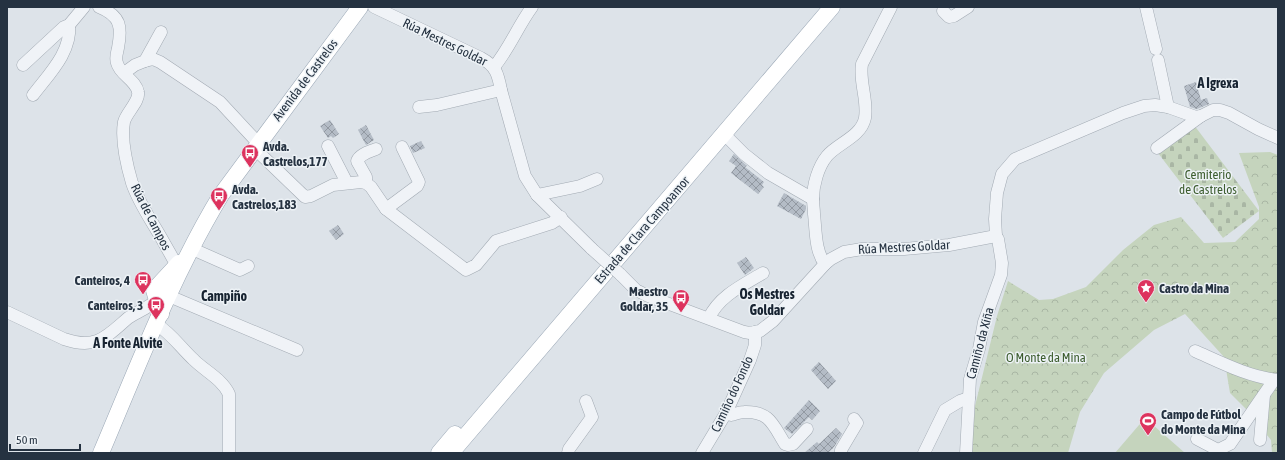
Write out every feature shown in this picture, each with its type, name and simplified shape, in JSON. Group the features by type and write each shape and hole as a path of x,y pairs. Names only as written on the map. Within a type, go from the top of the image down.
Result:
{"main road":[{"name":"Avenida de Castrelos","path":"161,303 221,195 360,7"},
{"name":"Estrada de Clara Campoamor","path":"439,453 819,7"},
{"name":"Estrada de Clara Campoamor","path":"451,453 832,7"},
{"path":"101,453 161,303"}],"street":[{"path":"23,65 64,27 69,25 84,7"},
{"name":"Rúa de Campos","path":"99,7 112,13 117,19 120,26 120,36 116,58 119,67 136,86 139,93 124,122 126,155 132,183 145,211 184,260"},
{"name":"Rúa Mestres Goldar","path":"374,7 488,61 494,67 499,77 501,90 525,176 537,195 548,208 560,217 636,290 744,332 760,331 773,321 831,258 851,250 904,249 949,245 996,236"},
{"path":"494,67 532,7"},
{"path":"825,264 820,258 816,238 813,199 817,174 826,157 836,147 858,132 865,118 861,72 862,64 890,7"},
{"path":"943,12 949,17 954,16 968,7"},
{"path":"1146,7 1168,107"},
{"path":"33,95 64,54 68,45 70,34 69,25"},
{"path":"145,61 161,32"},
{"path":"124,73 135,65 145,61 153,59 160,62 220,102 256,146 304,197 311,196 333,185 361,182 366,183 371,187 386,209 466,270 476,265 496,241 552,223 560,217"},
{"path":"419,107 437,105 501,90"},
{"path":"996,236 995,219 997,193 1002,174 1015,159 1130,110 1144,106 1155,105 1168,107 1196,117 1202,116"},
{"path":"1157,148 1202,116 1213,110 1220,110 1229,113 1278,138"},
{"path":"724,134 744,154 768,173 813,199"},
{"path":"328,146 347,183"},
{"path":"386,209 417,186 419,182 402,147"},
{"path":"366,183 366,177 358,159 360,156 376,149"},
{"path":"537,195 580,186 597,179"},
{"name":"Camiño da Xiña","path":"966,453 969,425 968,398 970,379 979,349 984,322 1001,275 1002,262 998,239 996,236"},
{"path":"184,260 197,251 240,270 248,266"},
{"path":"709,318 714,308 736,288 764,274"},
{"path":"7,312 64,339 81,343 103,339 130,318 161,303"},
{"path":"161,303 166,330 193,360 226,388 229,394 229,453"},
{"path":"130,318 137,307 161,303 297,350"},
{"name":"Camiño do Fondo","path":"702,453 726,413 750,360 755,345 755,332"},
{"path":"1195,351 1232,367 1267,379 1276,380"},
{"path":"1197,439 1218,450 1223,449 1230,444 1264,394 1276,380"},
{"path":"1260,440 1264,394"},
{"path":"924,453 945,410 960,400 968,398"},
{"path":"568,453 569,449 592,417 586,401"},
{"path":"726,413 731,415 743,412 763,414 771,421 785,444 788,445 793,444 807,429"},
{"path":"841,453 841,450 857,423 854,419"}],"green space":[{"name":"Cemiterio de Castrelos","path":"1194,125 1259,211 1223,238 1158,153"},
{"name":"O Monte da Mina","path":"1270,152 1278,155 1278,453 1272,453 1271,440 1248,411 1230,393 1224,357 1185,314 1154,330 1104,373 1080,412 1068,453 971,453 975,406 997,316 1008,281 1039,300 1053,299 1086,287 1123,250 1154,225 1181,217 1204,243 1235,242 1259,219 1259,207 1239,153"},
{"name":"Campo de Fútbol do Monte da Mina","path":"1145,418 1185,453 1115,453"}],"building":[{"path":"1196,82 1201,100 1207,98 1209,104 1197,109 1190,107 1184,86"},
{"path":"330,120 339,134 333,138 331,136 328,138 320,126"},
{"path":"366,125 374,140 366,145 358,130"},
{"path":"421,141 425,148 413,153 410,146"},
{"path":"734,154 747,166 745,167 764,182 762,185 764,187 758,194 731,173 736,166 729,161"},
{"path":"784,193 806,206 801,219 777,206"},
{"path":"338,225 344,234 336,240 329,231"},
{"path":"746,257 754,268 745,275 737,263"},
{"path":"819,362 836,381 828,389 811,370"},
{"path":"809,400 820,411 812,420 809,417 792,434 784,428"},
{"path":"836,428 842,434 834,447 828,453 804,453 817,442 819,444"}],"place":[{"name":"Avda. Castrelos,177","path":"250,168"},
{"name":"Avda. Castrelos,183","path":"219,211"},
{"name":"Canteiros, 4","path":"143,295"},
{"name":"Castro da Mina","path":"1146,303"},
{"name":"Maestro Goldar, 35","path":"681,313"},
{"name":"Canteiros, 3","path":"156,320"},
{"name":"Campo de Fútbol do Monte da Mina","path":"1148,436"}],"district":[{"name":"A Igrexa","path":"1218,83"},
{"name":"Campiño","path":"224,296"},
{"name":"Os Mestres Goldar","path":"767,302"},
{"name":"A Fonte Alvite","path":"128,343"}]}
